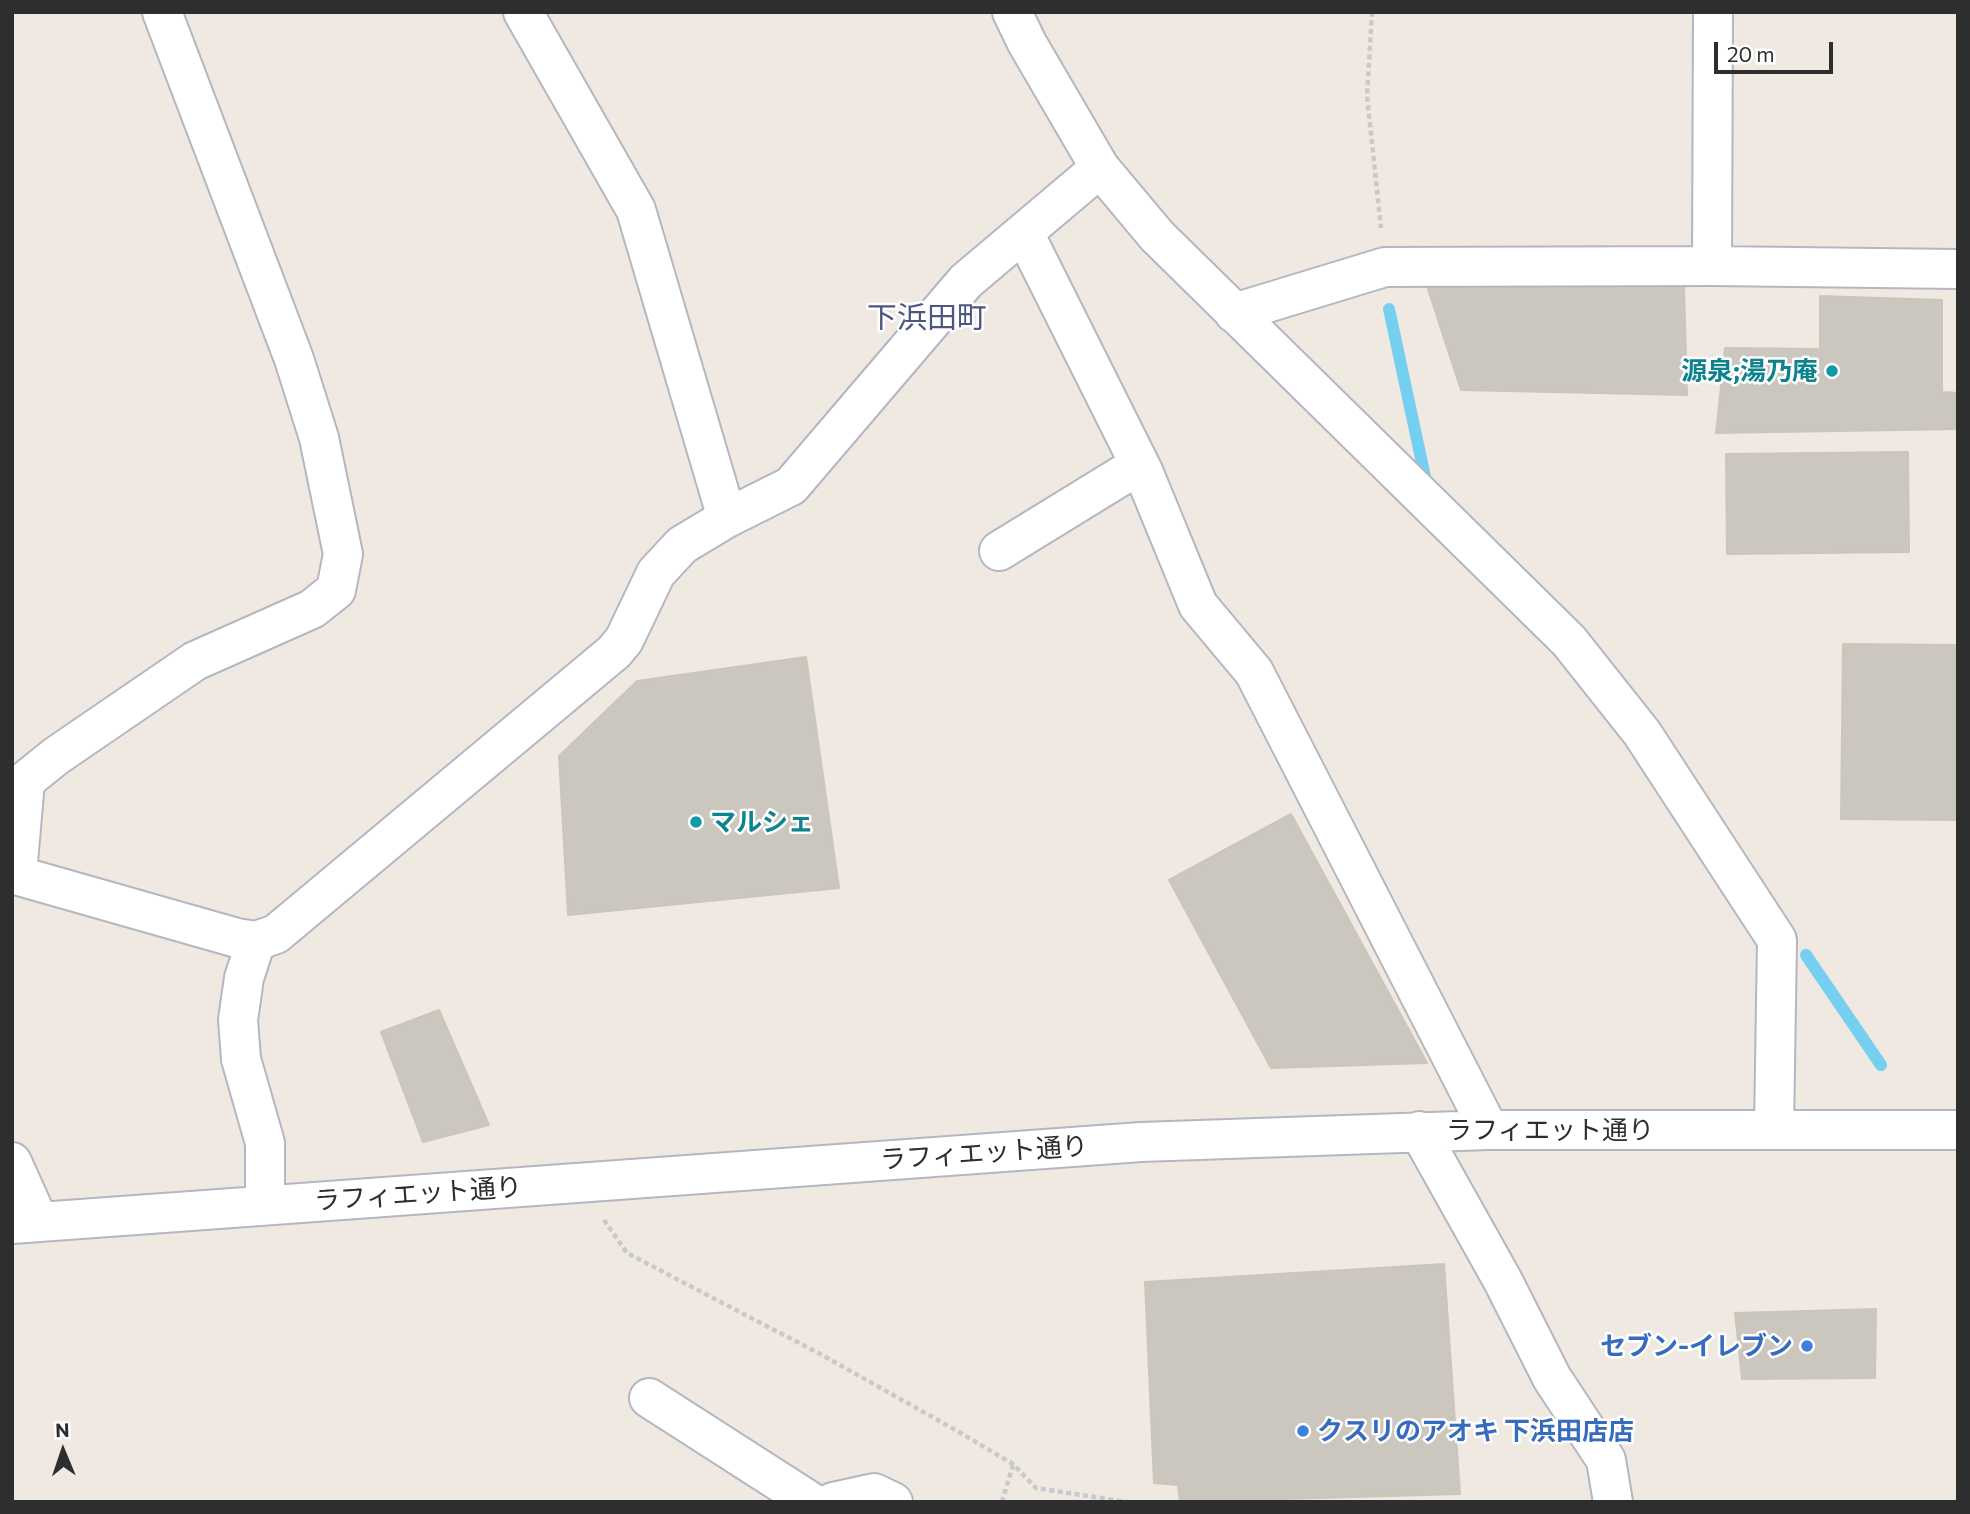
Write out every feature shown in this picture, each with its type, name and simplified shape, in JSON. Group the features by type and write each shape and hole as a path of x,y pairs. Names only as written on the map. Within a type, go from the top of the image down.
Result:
{"street":[{"path":"162,12 294,359 319,438 343,554 336,590 312,609 195,661 56,756 25,781 17,806 15,874 237,938 256,941 276,934 614,652 624,640 656,573 682,545 727,518 791,486 966,281 1100,168"},
{"path":"523,12 636,210 727,518"},
{"path":"1012,12 1027,43 1100,168 1157,236 1569,641 1642,733 1777,940 1774,1129"},
{"path":"1712,266 1713,12"},
{"path":"1024,233 1139,465 1198,605 1254,672 1489,1130"},
{"path":"1234,313 1385,267 1712,266 1958,269"},
{"path":"999,551 1139,465"},
{"path":"256,941 244,978 238,1020 241,1059 265,1143 265,1204"},
{"name":"ラフィエット通り","path":"26,1223 1141,1142 1419,1131 1958,1130"},
{"path":"1419,1131 1503,1281 1552,1378 1606,1460 1613,1502"},
{"path":"12,1161 26,1223"},
{"path":"649,1398 811,1502"},
{"path":"833,1502 874,1493 893,1502"}],"path":[{"path":"1372,12 1367,96 1385,267"},
{"path":"577,1182 627,1252 821,1354 1013,1464 1036,1488 1127,1502"},
{"path":"1002,1502 1013,1464"}],"building":[{"path":"1425,280 1684,286 1687,395 1461,390"},
{"name":"源泉;湯乃庵","path":"1820,296 1942,300 1942,392 1958,393 1958,429 1716,433 1725,348 1820,349"},
{"path":"1908,452 1909,552 1727,554 1726,454"},
{"path":"1843,644 1958,645 1958,820 1841,819"},
{"name":"マルシェ","path":"806,657 839,888 568,915 559,756 637,681"},
{"path":"1291,814 1427,1063 1271,1068 1169,880"},
{"path":"439,1010 489,1125 423,1142 381,1032"},
{"name":"クスリのアオキ 下浜田店店","path":"1444,1264 1460,1494 1180,1502 1178,1485 1154,1483 1145,1282"},
{"name":"セブン-イレブン","path":"1876,1309 1875,1378 1742,1379 1735,1313"}],"waterway":[{"path":"1389,309 1425,477"},
{"path":"1806,955 1881,1065"}],"place":[{"name":"源泉;湯乃庵","path":"1832,371"},
{"name":"マルシェ","path":"696,822"},
{"name":"セブン-イレブン","path":"1807,1346"},
{"name":"クスリのアオキ 下浜田店店","path":"1303,1431"}],"district":[{"name":"下浜田町","path":"927,318"}]}
